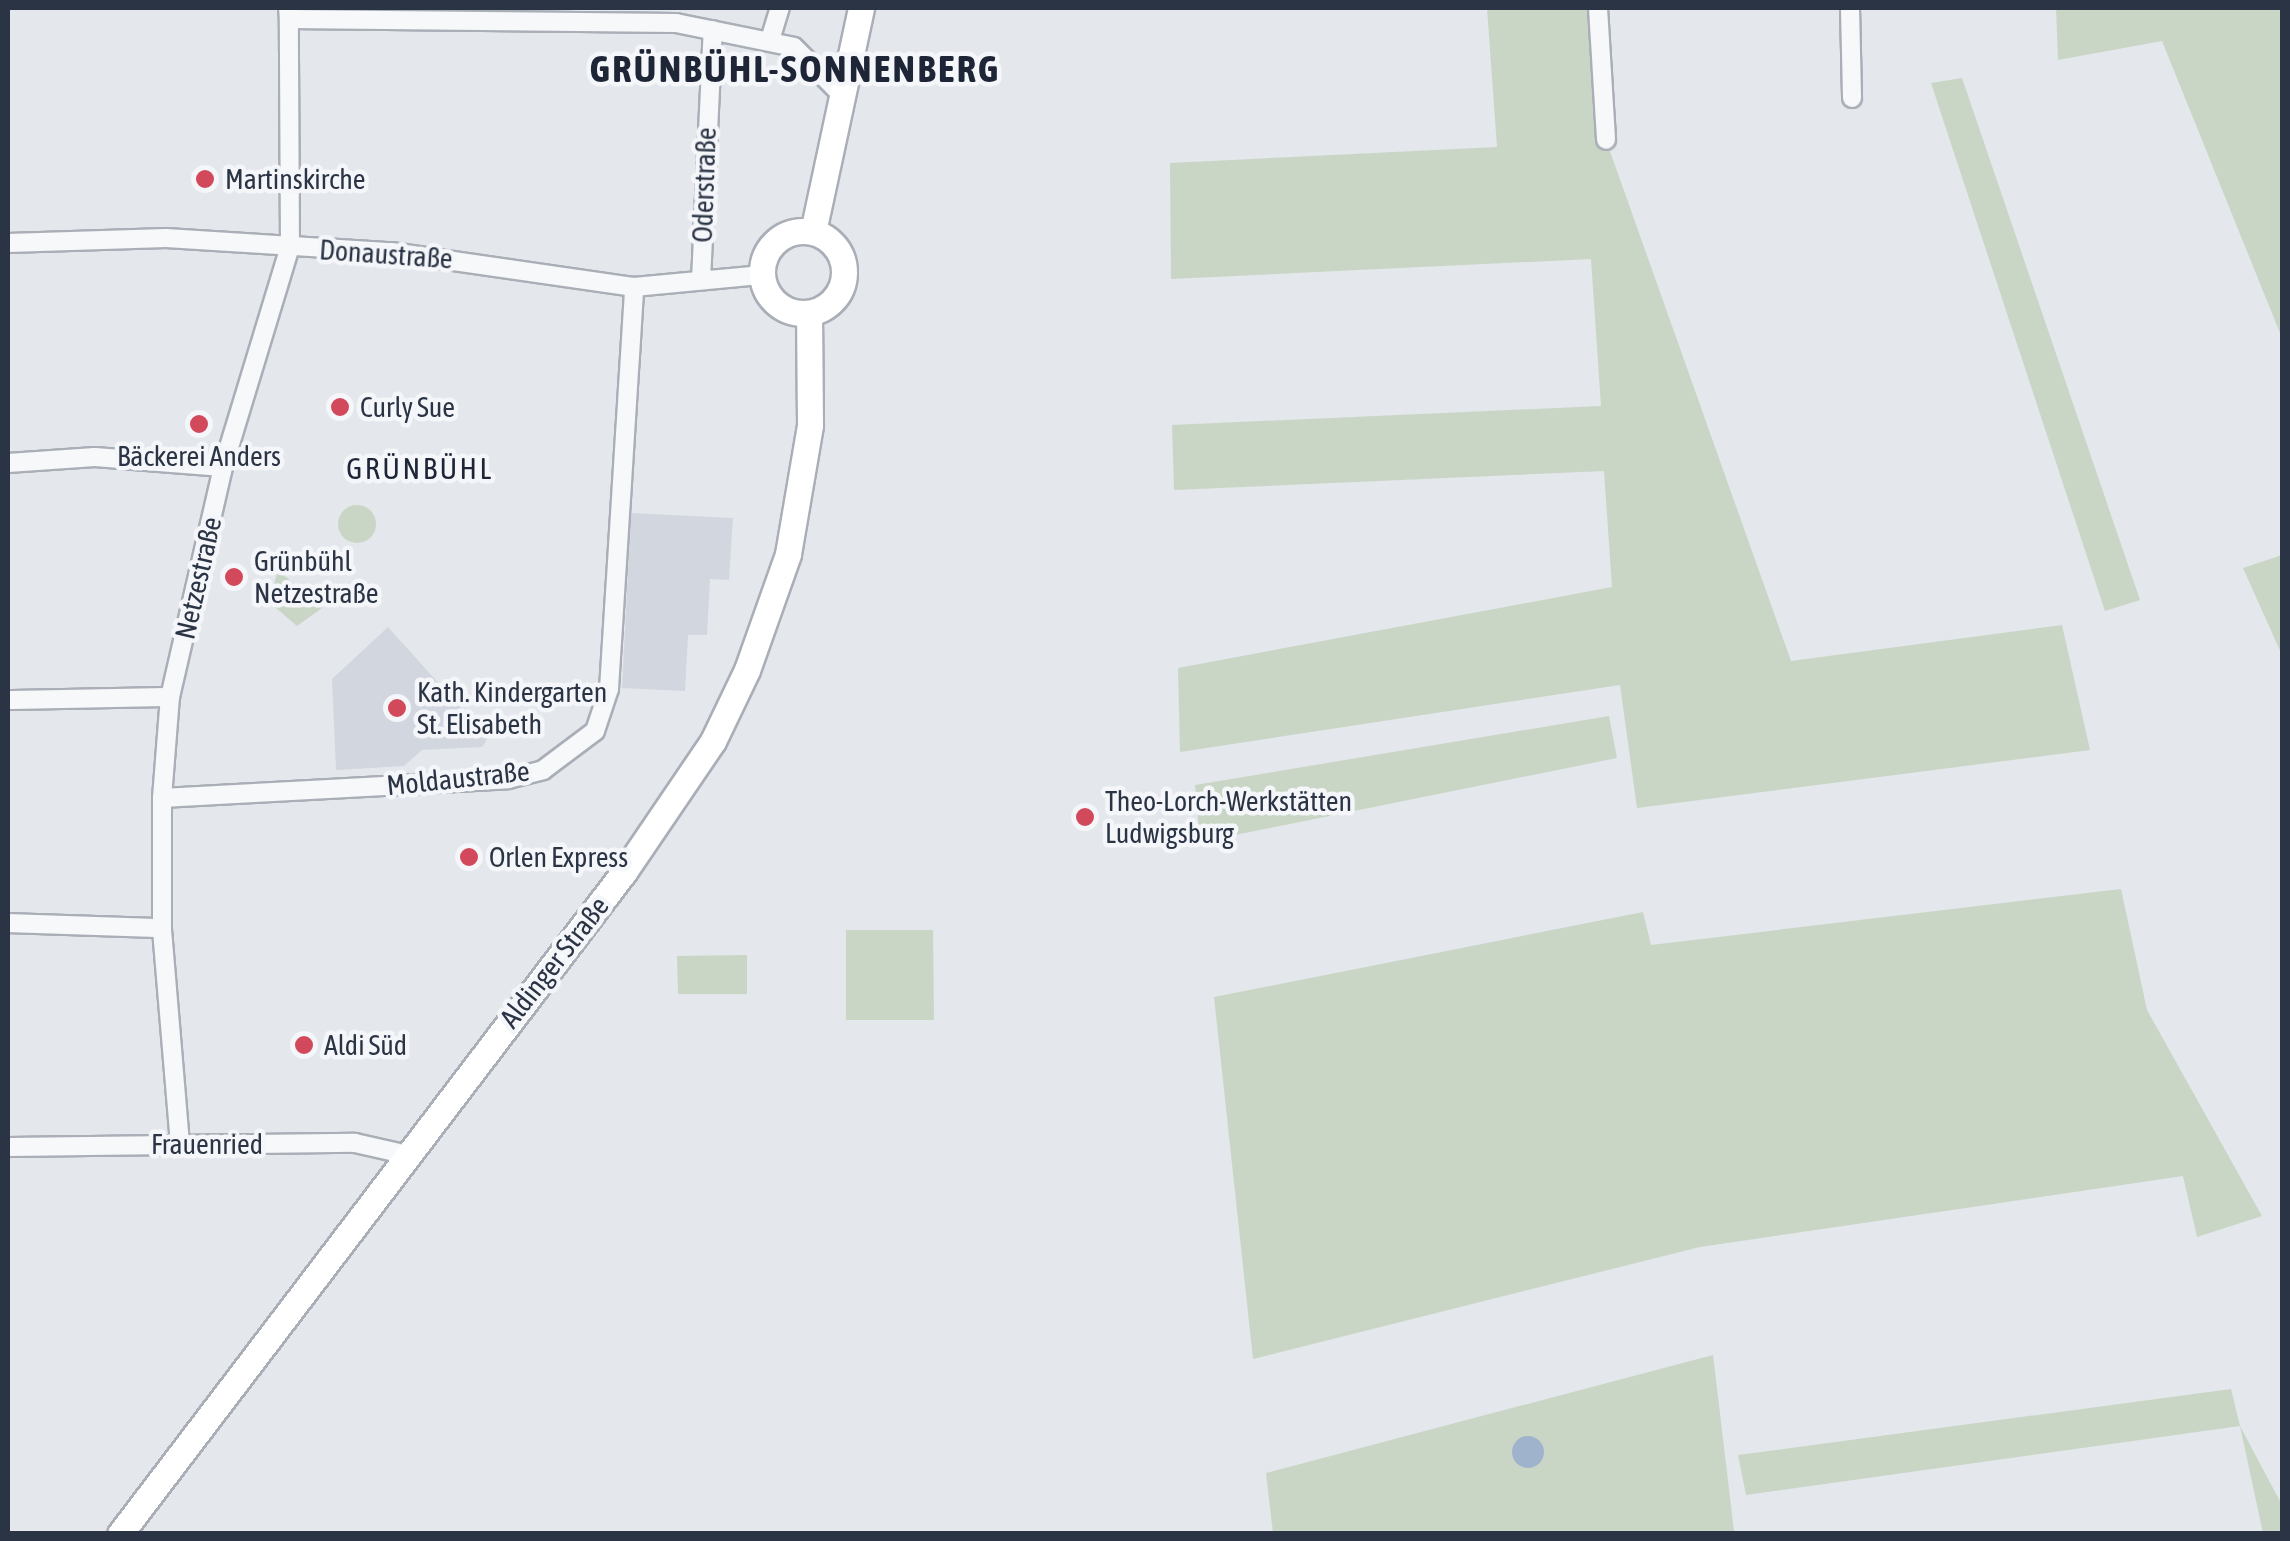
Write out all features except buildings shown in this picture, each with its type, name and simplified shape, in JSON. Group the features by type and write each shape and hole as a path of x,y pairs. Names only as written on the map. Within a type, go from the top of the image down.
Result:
{"main road":[{"path":"812,232 861,8"},
{"path":"812,232 836,247 844,274 838,296 809,314 772,300 762,275 776,241 812,232"},
{"name":"Aldinger Straße","path":"120,1534 404,1154 624,872 685,787 732,705 788,554 805,469 809,314"}],"street":[{"path":"770,40 780,8"},
{"path":"1598,8 1606,140"},
{"path":"1850,8 1852,98"},
{"path":"288,13 573,13 713,30 770,40 809,57 842,94"},
{"name":"Netzestraße","path":"180,1144 162,928 162,798 170,697 223,467 290,246 288,13"},
{"name":"Oderstraße","path":"701,280 713,30"},
{"name":"Donaustraße","path":"8,243 166,238 452,257 634,286 762,275"},
{"name":"Moldaustraße","path":"162,798 508,778 542,770 594,731 610,689 634,286"},
{"path":"8,463 112,457 223,467"},
{"path":"8,700 170,697"},
{"path":"8,923 162,928"},
{"name":"Frauenried","path":"8,1146 355,1144 404,1154"}],"shaded area":[{"path":"631,513 733,518 729,580 710,579 707,635 688,635 685,691 622,688"},
{"name":"Kath. Kindergarten St. Elisabeth","path":"388,627 488,738 482,747 422,750 404,766 336,770 332,679"}],"green space":[{"path":"1487,8 1598,8 1606,140 1791,661 2062,625 2090,750 1637,808 1620,685 1180,752 1178,668 1612,587 1604,471 1174,490 1172,425 1601,406 1591,259 1171,279 1170,163 1497,147"},
{"path":"2056,8 2282,8 2282,338 2162,41 2058,60"},
{"path":"1962,78 2140,600 2105,611 1931,83"},
{"path":"357,505 370,511 376,524 370,537 357,543 344,537 338,524 344,511"},
{"path":"2282,555 2282,655 2243,568"},
{"path":"278,570 322,608 297,626 269,602"},
{"path":"1609,716 1617,758 1200,842 1195,785"},
{"path":"2121,889 2147,1010 2262,1216 2197,1237 2183,1176 1700,1247 1253,1359 1214,997 1643,912 1651,945"},
{"path":"846,930 933,930 934,1020 846,1020"},
{"path":"747,955 747,994 678,994 677,956"},
{"path":"1713,1355 1734,1531 1273,1533 1266,1473"},
{"path":"2231,1389 2240,1426 1746,1495 1738,1455"},
{"path":"2240,1426 2282,1505 2282,1533 2263,1533"}],"water":[{"path":"1528,1436 1539,1441 1544,1452 1539,1463 1528,1468 1517,1463 1512,1452 1517,1441"}],"place":[{"name":"Martinskirche","path":"205,179"},
{"name":"Curly Sue","path":"340,407"},
{"name":"Bäckerei Anders","path":"199,424"},
{"name":"Grünbühl Netzestraße","path":"234,577"},
{"name":"Kath. Kindergarten St. Elisabeth","path":"397,708"},
{"name":"Theo-Lorch-Werkstätten Ludwigsburg","path":"1085,817"},
{"name":"Orlen Express","path":"469,857"},
{"name":"Aldi Süd","path":"304,1045"}],"district":[{"name":"GRÜNBÜHL-SONNENBERG","path":"795,69"},
{"name":"GRÜNBÜHL","path":"420,468"}]}
